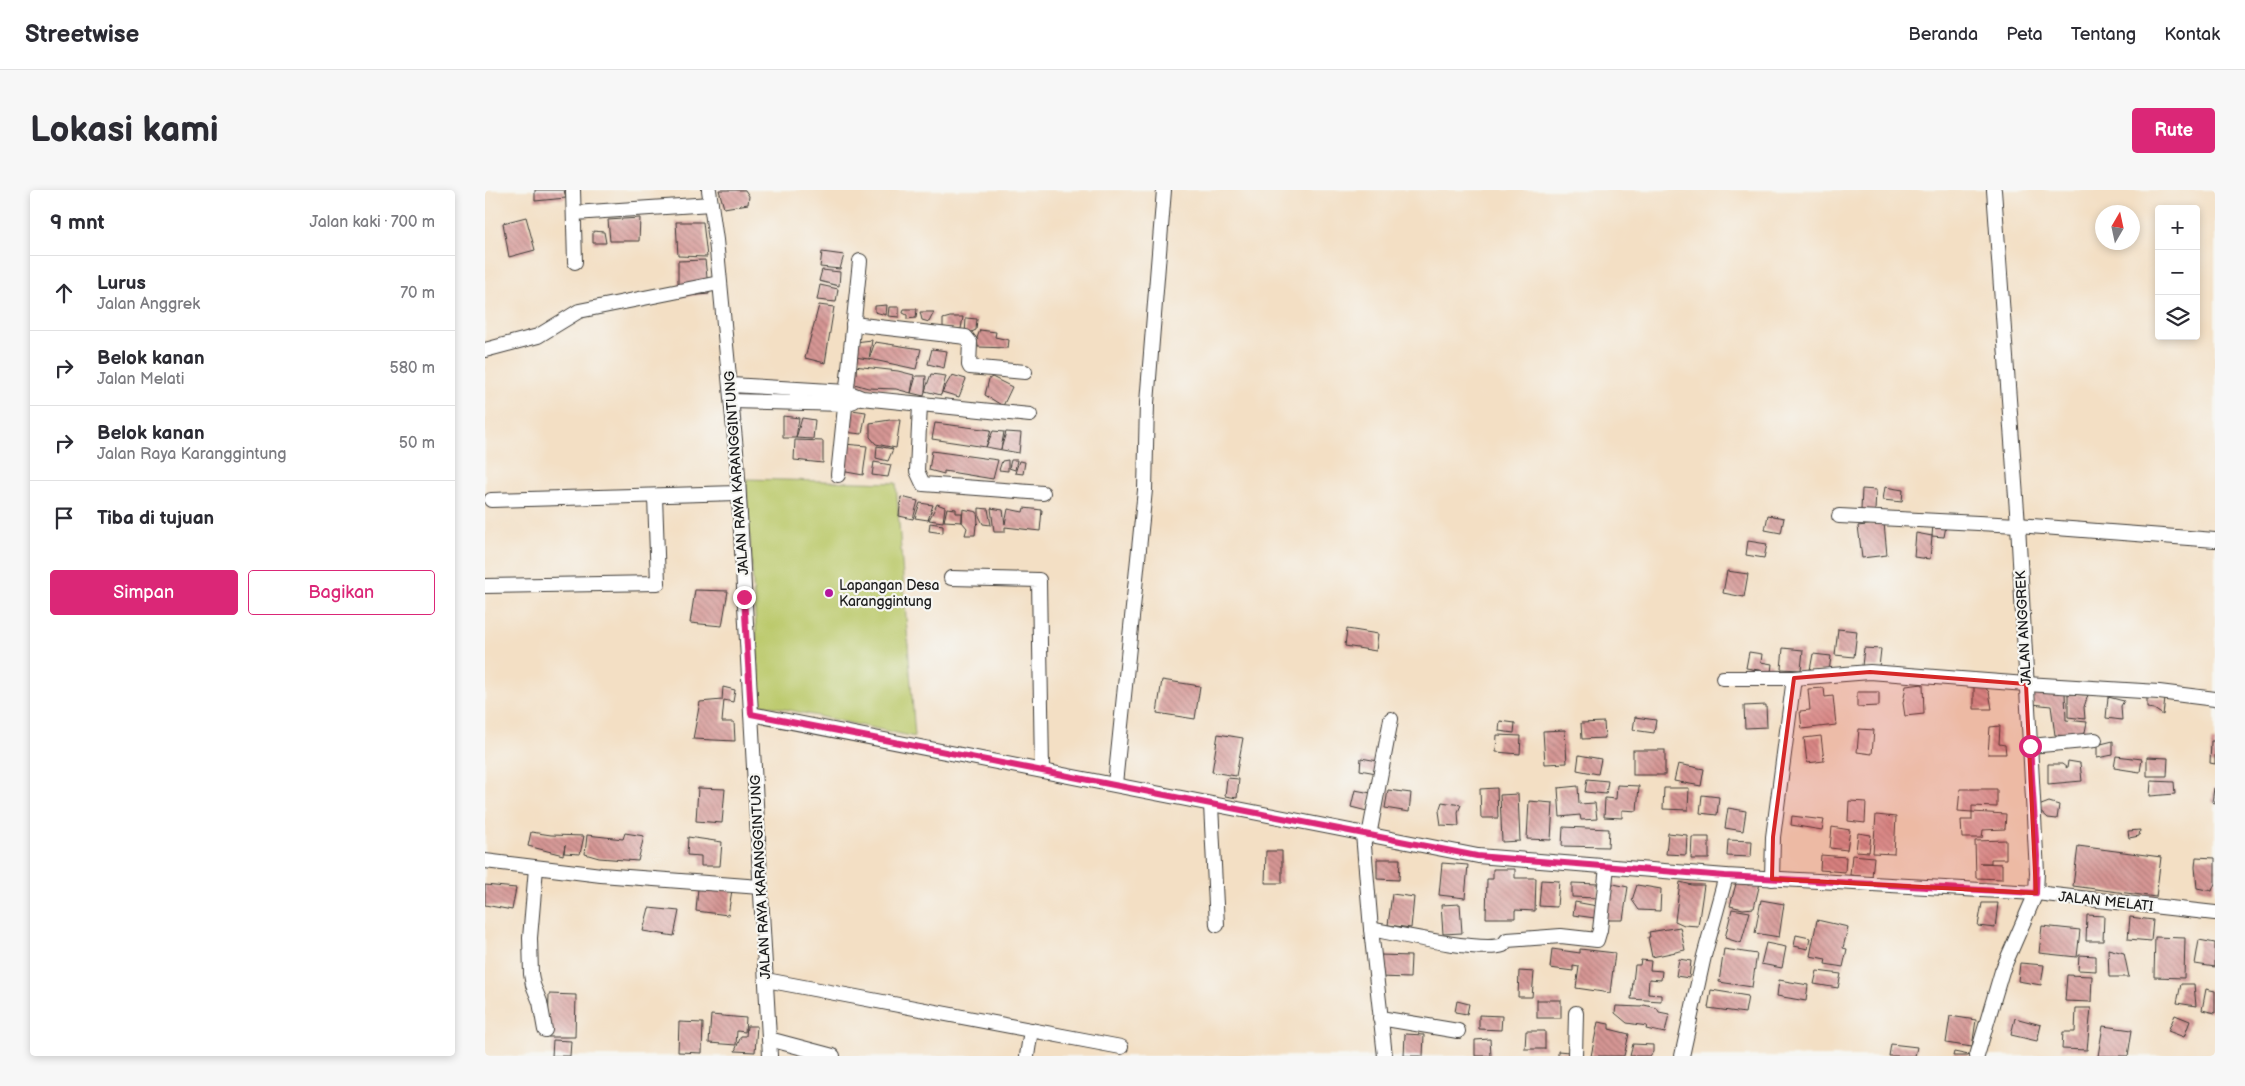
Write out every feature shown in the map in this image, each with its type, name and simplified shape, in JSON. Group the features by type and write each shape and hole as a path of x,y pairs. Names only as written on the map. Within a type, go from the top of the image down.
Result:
{"street":[{"path":"573,190 575,262"},
{"path":"1115,784 1145,490 1147,403 1164,190"},
{"name":"JALAN ANGGREK","path":"1977,1056 2002,971 2036,893 2037,856 2018,525 1994,190"},
{"path":"574,213 710,197"},
{"name":"JALAN RAYA KARANGGINTUNG","path":"710,197 731,385 739,494 770,1056"},
{"path":"838,475 860,261"},
{"path":"485,350 538,336 579,311 719,283"},
{"path":"853,324 966,337 970,342 970,367 1025,372"},
{"path":"731,385 846,398"},
{"path":"732,401 862,398 1030,415"},
{"path":"919,404 917,471 923,484 1043,493"},
{"path":"491,500 739,494"},
{"path":"485,586 658,583 655,496"},
{"path":"1839,516 2018,525 2215,540"},
{"path":"951,578 1039,580 1042,770"},
{"path":"1723,678 1794,678 1871,672 2159,692 2215,699"},
{"path":"1772,878 1773,837 1794,678"},
{"name":"JALAN MELATI","path":"751,714 1477,856 1725,876 2036,893 2215,913"},
{"path":"1385,1056 1371,930 1366,835 1391,719"},
{"path":"2030,746 2095,740"},
{"path":"1211,805 1217,925"},
{"path":"485,861 536,868 760,887"},
{"path":"1371,930 1457,944 1494,947 1503,945 1507,940 1516,938 1561,936 1597,940 1600,930 1607,867"},
{"path":"536,868 530,938 531,974 540,1002 545,1030"},
{"path":"1682,1056 1704,956 1725,876"},
{"path":"766,980 1121,1047"},
{"path":"1575,1056 1577,1013"},
{"path":"1380,1018 1458,1031"},
{"path":"1027,1056 1031,1030"},
{"path":"769,1039 833,1056"}],"highlighted area":[{"path":"1870,672 2026,684 2036,893 1772,879 1773,837 1794,678"}],"green space":[{"name":"Lapangan Desa Karanggintung","path":"746,479 896,483 915,737 761,704"}],"building":[{"path":"535,190 564,190 566,198 535,201"},
{"path":"719,190 745,190 749,196 748,204 724,208"},
{"path":"526,217 535,250 509,257 503,223"},
{"path":"640,218 639,241 610,241 608,220"},
{"path":"676,222 703,222 707,257 678,256"},
{"path":"593,231 604,232 606,243 593,243"},
{"path":"822,252 844,255 840,269 820,267"},
{"path":"705,260 709,294 678,297 678,261"},
{"path":"822,270 840,272 839,286 819,281"},
{"path":"820,285 838,289 836,302 817,300"},
{"path":"819,305 834,307 825,363 805,358"},
{"path":"887,305 886,315 875,312 875,306"},
{"path":"889,307 899,307 899,317 888,316"},
{"path":"904,309 917,309 916,318 907,319 907,315 903,313"},
{"path":"920,312 934,312 929,322 922,320"},
{"path":"963,317 961,329 943,327 943,319"},
{"path":"966,318 977,319 976,330 965,335"},
{"path":"980,330 996,332 995,337 1009,340 1008,348 978,347 977,338"},
{"path":"872,340 869,359 854,357 855,342"},
{"path":"875,342 921,349 916,369 869,359"},
{"path":"932,349 947,351 944,368 928,364"},
{"path":"854,366 898,371 914,375 911,393 896,389 868,388 851,383"},
{"path":"931,374 946,376 941,395 925,391"},
{"path":"952,375 966,379 959,397 942,392"},
{"path":"916,376 926,376 924,396 911,393"},
{"path":"992,377 1012,387 1003,406 985,395 989,379"},
{"path":"845,409 866,412 862,434 844,432"},
{"path":"783,416 799,418 796,438 783,438"},
{"path":"802,418 815,420 813,439 796,438"},
{"path":"900,420 896,448 876,444 870,437 870,423"},
{"path":"935,423 991,430 986,447 932,439"},
{"path":"993,431 1004,432 1001,449 1006,432 1021,433 1019,453 986,447"},
{"path":"795,440 823,441 823,463 794,460"},
{"path":"844,444 867,446 863,475 841,471"},
{"path":"877,446 893,449 888,461 876,458"},
{"path":"932,451 998,460 993,479 944,471 944,474 929,470"},
{"path":"1008,460 1008,471 999,470 1002,461"},
{"path":"1011,460 1017,460 1015,470 1009,468"},
{"path":"1019,461 1025,462 1023,474 1015,473"},
{"path":"874,462 891,465 888,477 872,475"},
{"path":"1885,487 1903,490 1902,502 1883,500"},
{"path":"1862,489 1876,490 1875,511 1861,510"},
{"path":"901,497 918,501 913,519 899,516"},
{"path":"920,503 933,505 928,520 915,518"},
{"path":"937,504 945,507 943,522 929,520"},
{"path":"947,508 956,509 956,513 962,513 962,522 944,521"},
{"path":"979,508 988,509 991,525 983,524 979,516"},
{"path":"991,508 1003,510 1005,524 1008,509 1023,512 1024,508 1042,510 1040,531 1005,527 1005,532 994,532"},
{"path":"963,509 977,512 978,523 975,535 965,535 967,528 962,522"},
{"path":"1768,515 1784,518 1781,533 1765,530"},
{"path":"930,523 943,525 943,533 929,531"},
{"path":"1884,523 1887,555 1862,558 1858,526"},
{"path":"1933,525 1946,526 1944,537 1932,536"},
{"path":"1916,533 1932,536 1930,559 1914,557"},
{"path":"1748,541 1767,544 1764,558 1746,555"},
{"path":"1727,571 1748,574 1744,597 1723,593"},
{"path":"695,590 728,591 722,626 690,623"},
{"path":"1347,629 1378,634 1376,651 1345,646"},
{"path":"1838,629 1857,631 1854,657 1835,655"},
{"path":"1783,648 1803,650 1801,670 1781,669"},
{"path":"1864,648 1881,649 1879,667 1862,666"},
{"path":"1749,652 1762,654 1761,662 1772,664 1771,672 1746,668"},
{"path":"1813,654 1831,656 1829,672 1810,670"},
{"path":"1162,680 1200,686 1195,719 1157,713"},
{"path":"1923,684 1924,714 1905,716 1903,703 1906,686"},
{"path":"1983,685 1989,692 1992,709 1974,709 1974,686"},
{"path":"723,687 735,690 733,702 724,700 722,722 734,722 735,741 693,739 700,702 722,700"},
{"path":"1824,688 1825,697 1833,696 1836,725 1802,729 1800,711 1810,710 1808,689"},
{"path":"2033,690 2065,692 2066,720 2087,722 2084,737 2055,735 2051,706 2032,704"},
{"path":"1857,692 1879,692 1879,706 1857,707"},
{"path":"2068,694 2088,695 2084,707 2085,719 2068,717"},
{"path":"2108,697 2124,701 2121,706 2122,720 2106,718"},
{"path":"2147,697 2165,699 2163,715 2154,709 2147,708"},
{"path":"1766,705 1767,727 1745,728 1744,706"},
{"path":"1635,717 1656,720 1654,733 1633,730"},
{"path":"1500,721 1515,723 1514,733 1499,731"},
{"path":"1604,722 1605,738 1582,739 1581,723"},
{"path":"2000,726 1999,744 2005,745 2006,754 1988,754 1990,727"},
{"path":"1859,729 1874,730 1872,754 1857,752"},
{"path":"1565,730 1567,763 1545,764 1543,731"},
{"path":"1218,734 1243,738 1236,776 1212,772"},
{"path":"1497,735 1521,736 1520,754 1496,752"},
{"path":"1821,736 1824,761 1807,763 1804,738"},
{"path":"2113,741 2113,755 2097,758 2097,745"},
{"path":"2211,741 2215,741 2215,764 2210,763"},
{"path":"1633,750 1665,750 1665,775 1633,775"},
{"path":"1579,755 1601,759 1598,774 1577,770"},
{"path":"2116,756 2142,759 2140,772 2114,768"},
{"path":"2147,757 2168,758 2167,776 2147,776"},
{"path":"1361,758 1378,761 1376,773 1360,770"},
{"path":"2068,761 2080,763 2082,781 2048,784 2048,764 2062,764 2067,768"},
{"path":"1678,764 1704,769 1701,786 1674,781"},
{"path":"1227,778 1239,779 1237,798 1225,796"},
{"path":"1587,779 1608,781 1606,794 1585,792"},
{"path":"2151,781 2174,782 2175,794 2150,796"},
{"path":"1617,785 1639,786 1637,811 1622,810 1622,818 1604,817 1605,798 1616,799"},
{"path":"1578,786 1579,804 1595,803 1597,819 1581,820 1580,815 1560,817 1558,788"},
{"path":"698,788 725,789 722,823 696,821"},
{"path":"1497,788 1498,818 1481,818 1480,789"},
{"path":"1664,788 1689,788 1688,810 1663,809"},
{"path":"2215,788 2215,803 2212,802"},
{"path":"1960,789 1997,789 1997,807 1972,806 1972,812 1958,811"},
{"path":"1355,790 1371,793 1367,811 1351,807"},
{"path":"1388,790 1411,793 1409,812 1385,808"},
{"path":"1518,794 1520,841 1502,842 1500,795"},
{"path":"1702,795 1719,797 1717,815 1700,813"},
{"path":"1529,801 1553,803 1551,840 1527,839"},
{"path":"1849,801 1866,802 1865,823 1848,821"},
{"path":"1442,802 1461,805 1458,812 1459,826 1441,825 1439,811"},
{"path":"2049,802 2059,805 2057,819 2048,818 2036,807"},
{"path":"1728,808 1746,811 1743,831 1725,828"},
{"path":"1972,812 2006,814 2005,829 1983,830 1982,838 1962,838 1961,820 1972,820"},
{"path":"1876,815 1896,817 1894,854 1873,853"},
{"path":"1792,816 1824,820 1822,830 1791,825"},
{"path":"1563,827 1609,829 1608,847 1562,846"},
{"path":"1832,827 1850,830 1847,850 1830,848"},
{"path":"2140,830 2139,836 2129,838 2128,831"},
{"path":"531,832 584,836 580,854 564,853 565,845 563,855 528,846"},
{"path":"625,833 644,836 638,861 599,858 585,854 587,835 623,839"},
{"path":"1668,833 1687,835 1686,855 1666,854"},
{"path":"1858,833 1871,835 1869,852 1856,851"},
{"path":"688,837 722,842 720,866 701,866 701,856 687,855"},
{"path":"1692,837 1709,837 1709,859 1691,859"},
{"path":"1728,840 1752,841 1751,857 1727,856"},
{"path":"2006,840 2006,859 1991,859 1991,863 1980,863 2002,864 2002,879 1976,878 1975,841"},
{"path":"2078,846 2161,857 2156,897 2073,886"},
{"path":"1266,851 1282,851 1282,883 1265,883"},
{"path":"1821,855 1846,857 1845,872 1820,870"},
{"path":"1852,855 1874,857 1872,877 1850,875"},
{"path":"2196,857 2215,858 2215,883 2212,891 2197,888"},
{"path":"1377,859 1400,859 1399,880 1377,879"},
{"path":"1442,863 1468,865 1465,898 1439,895"},
{"path":"1493,869 1515,869 1515,878 1536,878 1535,911 1515,910 1515,918 1486,918 1487,879 1493,879"},
{"path":"1541,880 1559,881 1557,907 1539,906"},
{"path":"1737,880 1748,885 1760,883 1754,908 1743,909 1730,906"},
{"path":"1680,882 1704,885 1698,926 1684,925 1675,921"},
{"path":"1572,883 1598,884 1597,898 1572,897"},
{"path":"1609,883 1628,887 1623,920 1605,920"},
{"path":"485,885 516,888 512,910 485,905"},
{"path":"1637,885 1661,889 1660,911 1639,910 1632,900"},
{"path":"698,888 732,890 728,915 696,911"},
{"path":"1392,894 1414,897 1411,928 1388,925"},
{"path":"1761,900 1784,904 1779,937 1755,933"},
{"path":"1575,902 1597,906 1595,918 1573,915"},
{"path":"1982,903 1998,903 1995,928 1978,926"},
{"path":"1460,904 1462,933 1443,934 1441,905"},
{"path":"649,908 679,911 674,936 643,931"},
{"path":"1732,909 1750,912 1741,943 1725,938"},
{"path":"2087,915 2104,916 2103,941 2086,941"},
{"path":"2130,917 2153,920 2151,941 2128,939"},
{"path":"1817,920 1848,927 1843,948 1847,949 1843,967 1825,964 1826,959 1810,956"},
{"path":"2042,926 2080,930 2077,957 2039,953"},
{"path":"1680,927 1685,950 1652,957 1648,937 1650,937 1649,932"},
{"path":"1796,935 1810,938 1808,949 1794,946"},
{"path":"2155,937 2185,938 2184,978 2154,977"},
{"path":"2199,940 2215,943 2215,967 2195,964"},
{"path":"1766,943 1786,947 1782,968 1761,964"},
{"path":"1552,949 1580,953 1580,949 1615,953 1610,993 1576,988 1579,967 1573,966 1573,971 1550,968"},
{"path":"1724,949 1757,954 1752,987 1719,982"},
{"path":"2108,949 2124,953 2129,977 2109,977"},
{"path":"1380,955 1411,956 1410,978 1379,977"},
{"path":"2079,955 2096,956 2096,971 2078,970"},
{"path":"1679,959 1691,961 1689,978 1676,976"},
{"path":"1641,960 1651,961 1650,970 1662,971 1661,980 1649,979 1648,994 1661,995 1661,1001 1631,999 1635,965 1640,965"},
{"path":"2020,963 2044,965 2041,985 2018,981"},
{"path":"1519,971 1534,972 1532,997 1518,997"},
{"path":"1817,971 1841,974 1838,988 1814,984"},
{"path":"2067,975 2092,976 2091,1002 2065,1001"},
{"path":"1779,980 1808,985 1806,1001 1777,996"},
{"path":"2181,984 2194,984 2196,1006 2177,1003"},
{"path":"2206,989 2215,991 2215,1013 2202,1010"},
{"path":"1711,990 1748,996 1745,1013 1708,1008"},
{"path":"549,994 576,995 575,1037 548,1037"},
{"path":"1537,1000 1561,1000 1561,1018 1537,1018"},
{"path":"1457,1001 1469,1004 1467,1014 1455,1012"},
{"path":"1644,1005 1657,1008 1659,1012 1669,1014 1665,1033 1646,1029 1647,1026 1627,1023 1615,1013 1616,1006 1641,1007"},
{"path":"2076,1008 2091,1008 2087,1050 2062,1049 2063,1032 2075,1032"},
{"path":"711,1015 746,1018 745,1032 737,1031 736,1045 709,1043"},
{"path":"1479,1015 1502,1016 1501,1030 1479,1029"},
{"path":"2175,1015 2190,1021 2184,1037 2168,1031"},
{"path":"1950,1016 1976,1020 1972,1047 1946,1043"},
{"path":"2015,1018 2041,1025 2037,1041 2011,1035"},
{"path":"679,1022 703,1023 702,1053 678,1052"},
{"path":"1598,1022 1609,1024 1609,1029 1629,1034 1624,1056 1591,1056"},
{"path":"747,1026 757,1026 755,1052 735,1051 741,1036 746,1036"},
{"path":"2103,1026 2132,1030 2128,1056 2098,1056"},
{"path":"1526,1031 1545,1031 1545,1049 1525,1049"},
{"path":"1405,1034 1424,1035 1423,1056 1404,1056"},
{"path":"1490,1039 1491,1056 1475,1056 1475,1040"},
{"path":"553,1040 571,1041 570,1056 552,1056"},
{"path":"1633,1044 1653,1045 1653,1052 1650,1056 1630,1056"},
{"path":"1891,1044 1917,1047 1915,1056 1889,1056"},
{"path":"1558,1051 1569,1052 1568,1056 1558,1056"},
{"path":"1954,1052 1969,1055 1953,1056"}],"place":[{"name":"Lapangan Desa Karanggintung","path":"829,593"}],"route":[{"path":"744,597 751,714 1477,856 1725,876 2036,893 2037,856 2030,746"}]}
